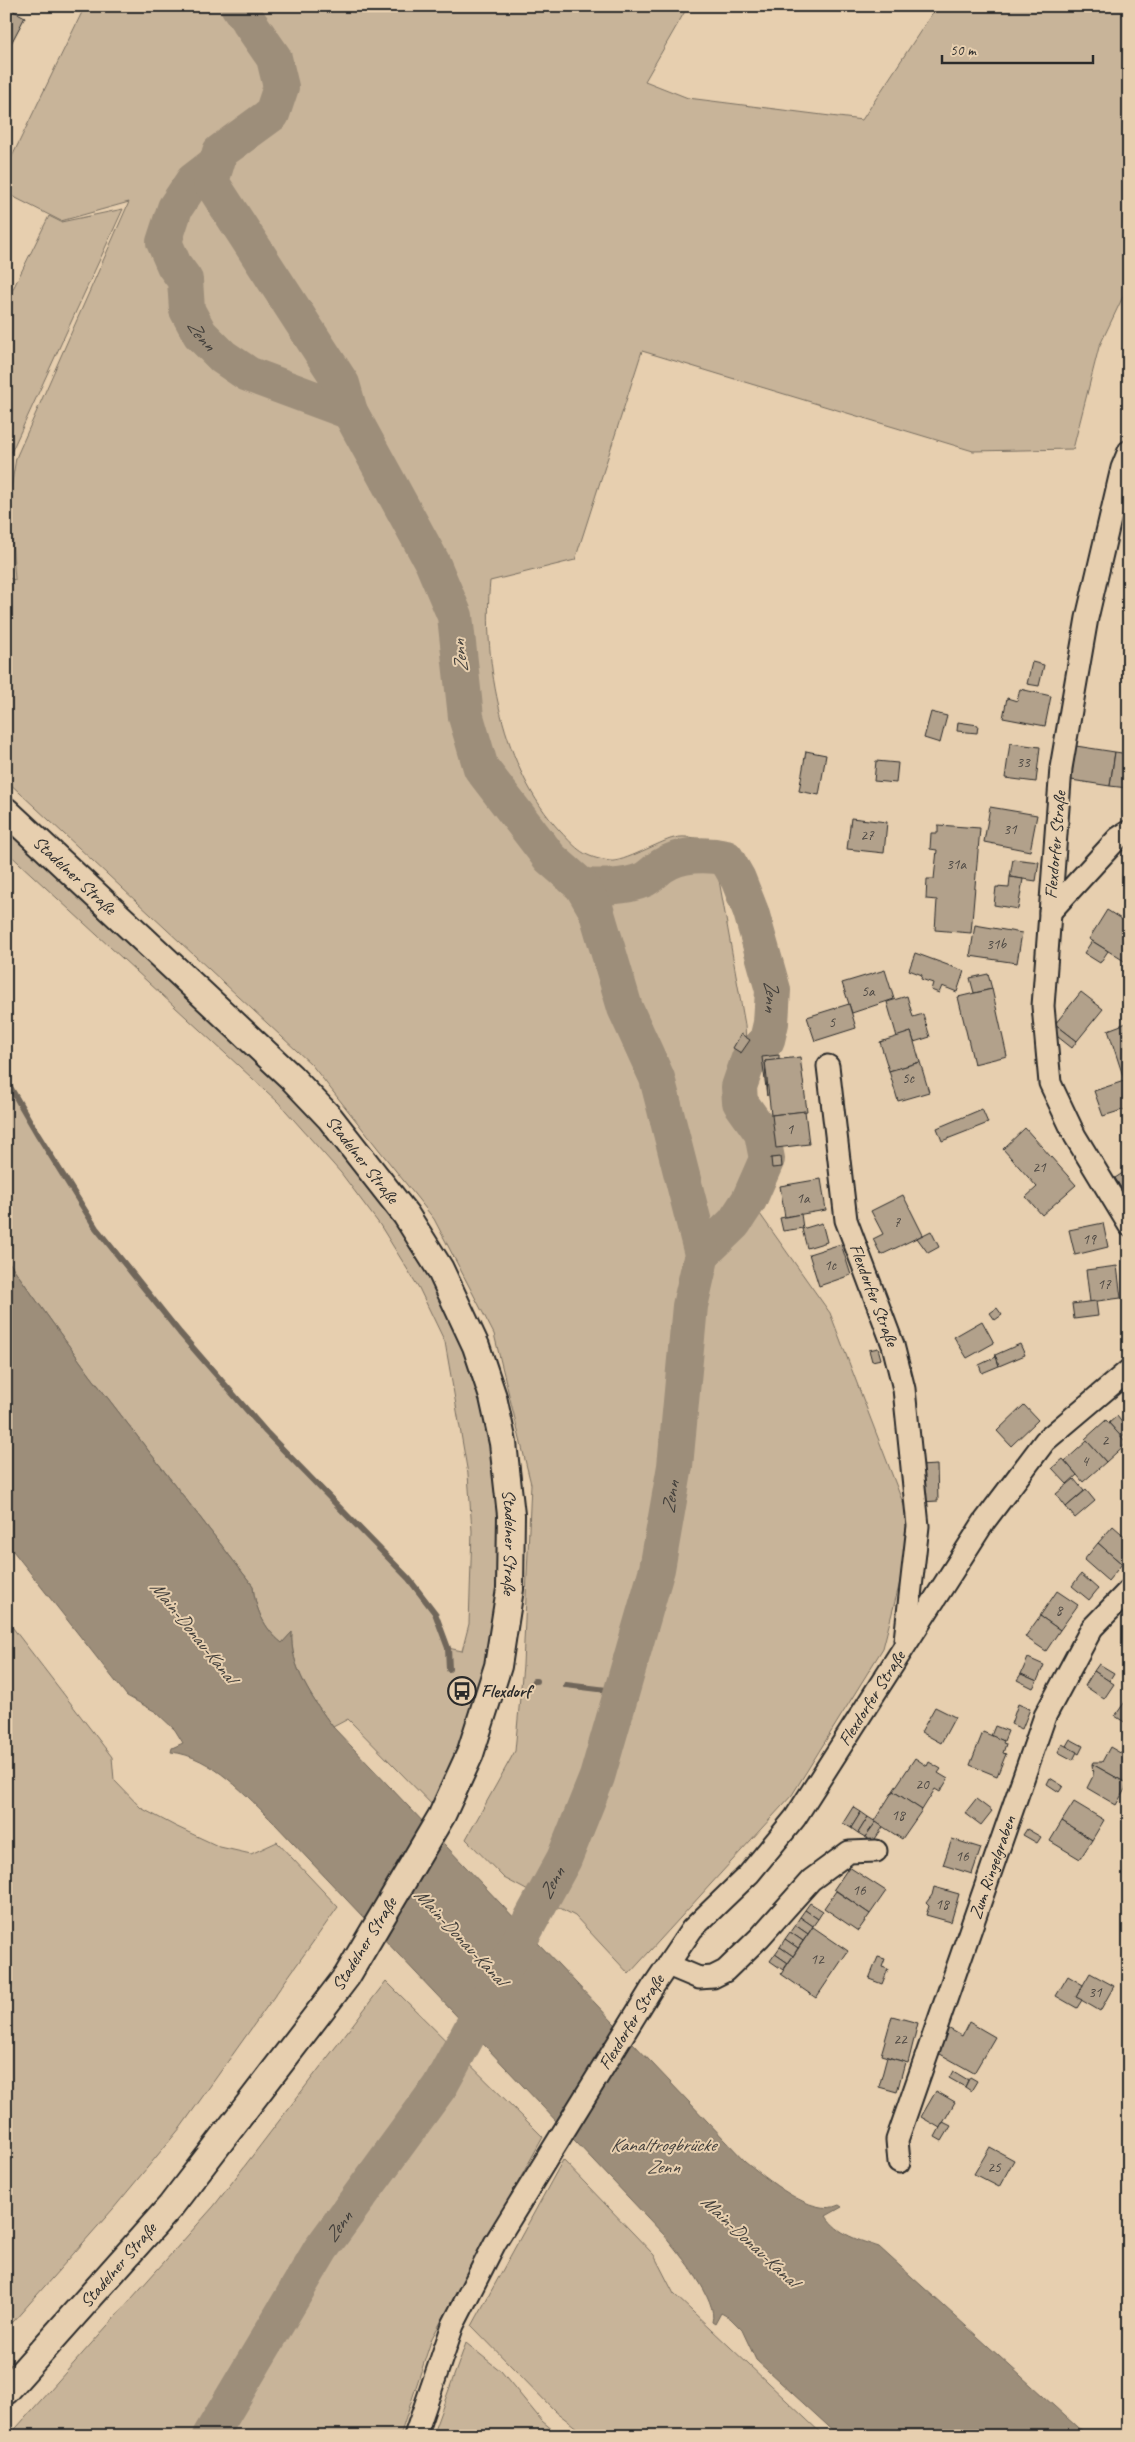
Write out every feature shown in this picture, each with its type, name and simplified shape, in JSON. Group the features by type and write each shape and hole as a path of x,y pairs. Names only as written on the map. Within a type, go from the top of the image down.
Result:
{"main road":[{"name":"Stadelner Straße","path":"6,812 291,1077 330,1118 406,1215 440,1269 476,1346 493,1397 503,1443 511,1515 510,1589 498,1666 470,1754 442,1816 347,1976 170,2207 6,2391"}],"street":[{"name":"Flexdorfer Straße","path":"1129,451 1122,468 1084,636 1062,768 1042,1006 1050,1083 1075,1136 1129,1225"},
{"path":"1050,912 1118,838 1129,830"},
{"name":"Flexdorfer Straße","path":"828,1066 846,1220 893,1345 904,1389 918,1526 905,1645"},
{"name":"Flexdorfer Straße","path":"416,2436 453,2325 495,2243 692,1929 748,1874 795,1818 984,1522 1045,1441 1129,1370"},
{"name":"Zum Ringelgraben","path":"899,2162 897,2140 1045,1716 1092,1628 1129,1590"},
{"path":"668,1965 699,1978 713,1977 725,1971 760,1937 811,1880 849,1852 876,1851"}],"shaded area":[{"path":"85,6 688,6 645,81 688,98 862,120 937,6 1129,6 1129,284 1099,347 1073,449 973,451 642,351 575,560 490,581 488,612 490,646 501,714 524,778 540,806 560,831 587,855 610,861 624,859 678,837 712,841 745,1025 755,1207 830,1313 908,1516 900,1582 883,1648 792,1795 629,1974 575,1916 504,1878 466,1839 515,1751 523,1665 531,1484 494,1334 434,1219 311,1064 6,780 6,577 15,580 9,500 16,458 129,202 61,221 6,193 6,169"},
{"path":"123,209 9,457 6,481 6,303 49,216 61,222"},
{"path":"6,811 226,1015 406,1215 493,1397 510,1589 442,1815 348,1719 333,1727 310,1694 298,1670 292,1645 292,1632 282,1643 265,1625 258,1610 253,1586 90,1375 6,1258 6,1080 96,1228 180,1333 266,1432 409,1579 435,1613 448,1648 462,1651 469,1624 472,1531 468,1474 445,1342 419,1288 380,1225 341,1173 278,1102 6,851"},
{"path":"6,1619 112,1757 114,1780 141,1808 220,1847 251,1854 277,1842 338,1907 181,2127 113,2209 6,2330"},
{"path":"386,1981 543,2137 432,2338 400,2436 9,2436 214,2206"},
{"path":"563,2160 654,2255 674,2294 824,2436 587,2436 555,2411 472,2326"},
{"path":"466,2343 501,2371 542,2421 560,2436 432,2436"}],"water":[{"path":"6,1258 90,1375 253,1586 258,1610 265,1625 282,1643 292,1632 292,1645 298,1670 310,1694 333,1727 745,2161 777,2186 803,2201 828,2208 839,2205 842,2207 826,2216 837,2228 850,2236 879,2247 1087,2436 839,2436 756,2360 742,2330 730,2318 721,2313 715,2324 712,2322 713,2313 704,2290 688,2265 665,2236 275,1824 241,1790 215,1769 186,1755 171,1752 172,1748 183,1743 175,1730 156,1712 127,1696 6,1542"}],"building":[{"path":"6,7 25,17 6,53"},
{"path":"1032,662 1044,665 1039,686 1027,684"},
{"path":"1020,689 1051,696 1045,726 1003,718 1007,698 1017,701"},
{"path":"931,712 947,716 940,743 924,738"},
{"path":"958,722 978,725 977,733 957,731"},
{"path":"1010,743 1040,747 1036,782 1005,778"},
{"path":"1076,746 1115,752 1110,786 1071,780"},
{"path":"806,751 826,755 819,795 799,791"},
{"path":"1115,752 1129,754 1128,788 1110,786"},
{"path":"876,761 898,763 896,783 874,781"},
{"path":"990,807 1037,815 1030,851 984,842"},
{"path":"851,818 887,822 884,853 847,849"},
{"path":"938,825 980,828 971,933 935,930 937,900 926,899 927,879 934,879 937,850 930,849 931,833 938,833"},
{"path":"1013,859 1039,862 1036,881 1010,877"},
{"path":"1010,877 1023,879 1018,909 994,905 996,887 1009,888"},
{"path":"1107,910 1129,924 1129,964 1089,939"},
{"path":"975,925 1022,933 1017,963 970,956"},
{"path":"1092,941 1108,951 1100,963 1084,953"},
{"path":"915,953 964,971 957,992 942,986 939,993 931,990 933,983 921,979 922,975 909,970"},
{"path":"885,970 894,999 852,1013 842,983"},
{"path":"988,974 992,989 974,993 970,978"},
{"path":"992,989 1007,1056 974,1064 958,997"},
{"path":"1081,992 1103,1009 1077,1041 1055,1024"},
{"path":"907,996 913,1017 923,1014 930,1037 914,1042 911,1032 897,1037 887,1002"},
{"path":"849,1004 856,1028 815,1041 807,1017"},
{"path":"1129,1022 1129,1094 1108,1030"},
{"path":"1055,1024 1077,1041 1072,1048 1053,1033"},
{"path":"911,1032 920,1062 889,1071 880,1042"},
{"path":"741,1034 750,1040 741,1053 733,1048"},
{"path":"779,1055 779,1060 765,1061 767,1096 762,1057"},
{"path":"800,1057 807,1111 771,1115 765,1061"},
{"path":"920,1062 929,1092 898,1101 889,1071"},
{"path":"1124,1081 1129,1094 1129,1108 1103,1116 1094,1091"},
{"path":"982,1109 988,1123 942,1141 937,1128"},
{"path":"805,1111 809,1144 776,1148 772,1115"},
{"path":"1025,1128 1076,1185 1042,1215 1026,1197 1037,1187 1003,1149"},
{"path":"781,1157 782,1167 772,1168 771,1158"},
{"path":"1129,1169 1129,1200 1115,1178"},
{"path":"821,1179 826,1210 785,1217 780,1186"},
{"path":"903,1195 923,1235 881,1255 873,1239 883,1234 871,1211"},
{"path":"801,1214 803,1228 783,1231 780,1218"},
{"path":"822,1223 827,1242 807,1248 802,1229"},
{"path":"1103,1223 1108,1247 1075,1255 1069,1230"},
{"path":"931,1231 939,1247 928,1253 917,1238"},
{"path":"841,1244 851,1275 819,1286 809,1254"},
{"path":"1117,1266 1121,1298 1090,1302 1086,1270"},
{"path":"1096,1301 1098,1316 1074,1319 1072,1304"},
{"path":"997,1308 1002,1315 995,1320 990,1313"},
{"path":"982,1321 994,1343 967,1358 954,1337"},
{"path":"1020,1344 1025,1355 999,1366 995,1355"},
{"path":"878,1348 881,1359 872,1361 869,1350"},
{"path":"996,1357 999,1366 982,1373 979,1365"},
{"path":"1024,1405 1038,1420 1011,1446 997,1431"},
{"path":"1117,1416 1124,1425 1126,1433 1121,1437 1109,1423"},
{"path":"1106,1420 1127,1443 1106,1462 1085,1439"},
{"path":"1087,1441 1106,1462 1083,1482 1065,1461"},
{"path":"1063,1459 1077,1475 1067,1484 1052,1468"},
{"path":"937,1465 938,1501 920,1502 919,1466"},
{"path":"1074,1479 1084,1491 1066,1507 1056,1494"},
{"path":"1086,1490 1095,1501 1075,1518 1066,1507"},
{"path":"1113,1526 1129,1540 1129,1557 1122,1564 1098,1543"},
{"path":"1098,1543 1122,1564 1108,1581 1084,1560"},
{"path":"1081,1574 1098,1589 1089,1600 1072,1586"},
{"path":"1057,1591 1078,1605 1060,1630 1040,1616"},
{"path":"1040,1616 1060,1630 1046,1651 1025,1637"},
{"path":"1028,1658 1044,1665 1037,1681 1021,1674"},
{"path":"1099,1664 1114,1673 1109,1681 1094,1671"},
{"path":"1094,1671 1114,1684 1104,1699 1085,1686"},
{"path":"1021,1674 1037,1681 1033,1688 1017,1680"},
{"path":"1129,1696 1129,1725 1115,1716"},
{"path":"1018,1704 1030,1709 1022,1729 1011,1724"},
{"path":"935,1707 955,1717 941,1743 921,1732"},
{"path":"995,1726 1008,1731 1004,1741 991,1736"},
{"path":"983,1732 1004,1741 1003,1743 1006,1744 1003,1753 1006,1754 997,1776 970,1765"},
{"path":"1070,1739 1083,1746 1079,1754 1066,1746"},
{"path":"1062,1744 1077,1752 1073,1760 1058,1752"},
{"path":"1110,1747 1129,1758 1128,1784 1092,1764 1093,1762 1102,1762"},
{"path":"915,1758 927,1766 929,1762 941,1769 938,1773 948,1779 940,1792 935,1789 922,1810 893,1791"},
{"path":"1092,1764 1128,1784 1116,1805 1087,1788 1093,1776"},
{"path":"1050,1778 1063,1786 1059,1792 1047,1784"},
{"path":"893,1791 922,1810 902,1839 874,1821"},
{"path":"976,1799 992,1811 981,1825 965,1813"},
{"path":"1074,1802 1104,1820 1092,1840 1062,1821"},
{"path":"853,1807 861,1812 851,1828 843,1823"},
{"path":"861,1812 868,1817 858,1833 851,1828"},
{"path":"868,1817 876,1822 865,1837 858,1833"},
{"path":"1062,1821 1092,1840 1080,1859 1050,1841"},
{"path":"876,1822 883,1827 873,1842 865,1837"},
{"path":"1027,1829 1041,1837 1037,1843 1023,1835"},
{"path":"952,1839 981,1848 972,1874 943,1865"},
{"path":"849,1867 886,1891 870,1914 834,1889"},
{"path":"934,1887 959,1894 951,1922 926,1915 929,1906 926,1903 932,1895"},
{"path":"836,1891 870,1914 858,1931 824,1908"},
{"path":"810,1903 823,1911 818,1919 805,1910"},
{"path":"805,1910 818,1919 813,1926 800,1917"},
{"path":"800,1917 813,1926 808,1934 795,1925"},
{"path":"795,1925 808,1934 803,1941 790,1932"},
{"path":"813,1927 848,1951 816,1998 781,1974"},
{"path":"790,1932 803,1941 798,1948 785,1939"},
{"path":"785,1939 798,1948 793,1956 780,1947"},
{"path":"780,1947 793,1956 788,1963 775,1954"},
{"path":"775,1954 788,1963 783,1970 770,1961"},
{"path":"878,1957 885,1959 882,1967 888,1969 882,1984 869,1979"},
{"path":"1090,1973 1114,1986 1100,2011 1076,1997"},
{"path":"1068,1976 1083,1985 1076,1997 1082,2000 1077,2008 1056,1996"},
{"path":"892,2016 918,2023 908,2063 881,2055"},
{"path":"969,2022 995,2037 974,2073 933,2050 946,2027 962,2036"},
{"path":"887,2057 905,2062 897,2092 879,2087"},
{"path":"953,2071 968,2080 965,2087 949,2078"},
{"path":"970,2077 977,2081 971,2091 965,2087"},
{"path":"936,2091 955,2102 940,2128 921,2117"},
{"path":"943,2122 951,2126 942,2141 935,2137"},
{"path":"990,2147 1014,2160 999,2187 974,2174"}],"waterway":[{"name":"Zenn","path":"210,2436 321,2249 440,2086 564,1859 597,1777 657,1569 675,1466 690,1306 702,1254 657,1078 625,1008 596,910 582,886 550,858 481,768 466,717 455,616 432,562 350,412 342,384 211,182 220,152 272,114 281,87 274,58 238,6"},
{"name":"Zenn","path":"215,164 193,181 175,208 164,242 174,265 185,280 187,310 200,334 223,357 248,374 350,412"},
{"name":"Zenn","path":"582,886 606,887 636,883 646,879 662,866 677,859 701,855 718,856 726,858 738,879 751,912 773,990 771,1023 767,1040 749,1058 739,1087 740,1102 762,1133 767,1159 749,1200 734,1223 702,1254"},
{"path":"6,1080 96,1228 180,1333 266,1432 409,1579 435,1613 448,1648 449,1669"},
{"path":"566,1685 623,1692"}],"place":[{"name":"Flexdorf","path":"462,1691"}],"water label":[{"name":"Main-Donau-Kanal","path":"194,1631"},
{"name":"Main-Donau-Kanal","path":"461,1936"},
{"name":"Kanaltrogbrücke Zenn","path":"663,2155"},
{"name":"Main-Donau-Kanal","path":"750,2240"}]}
